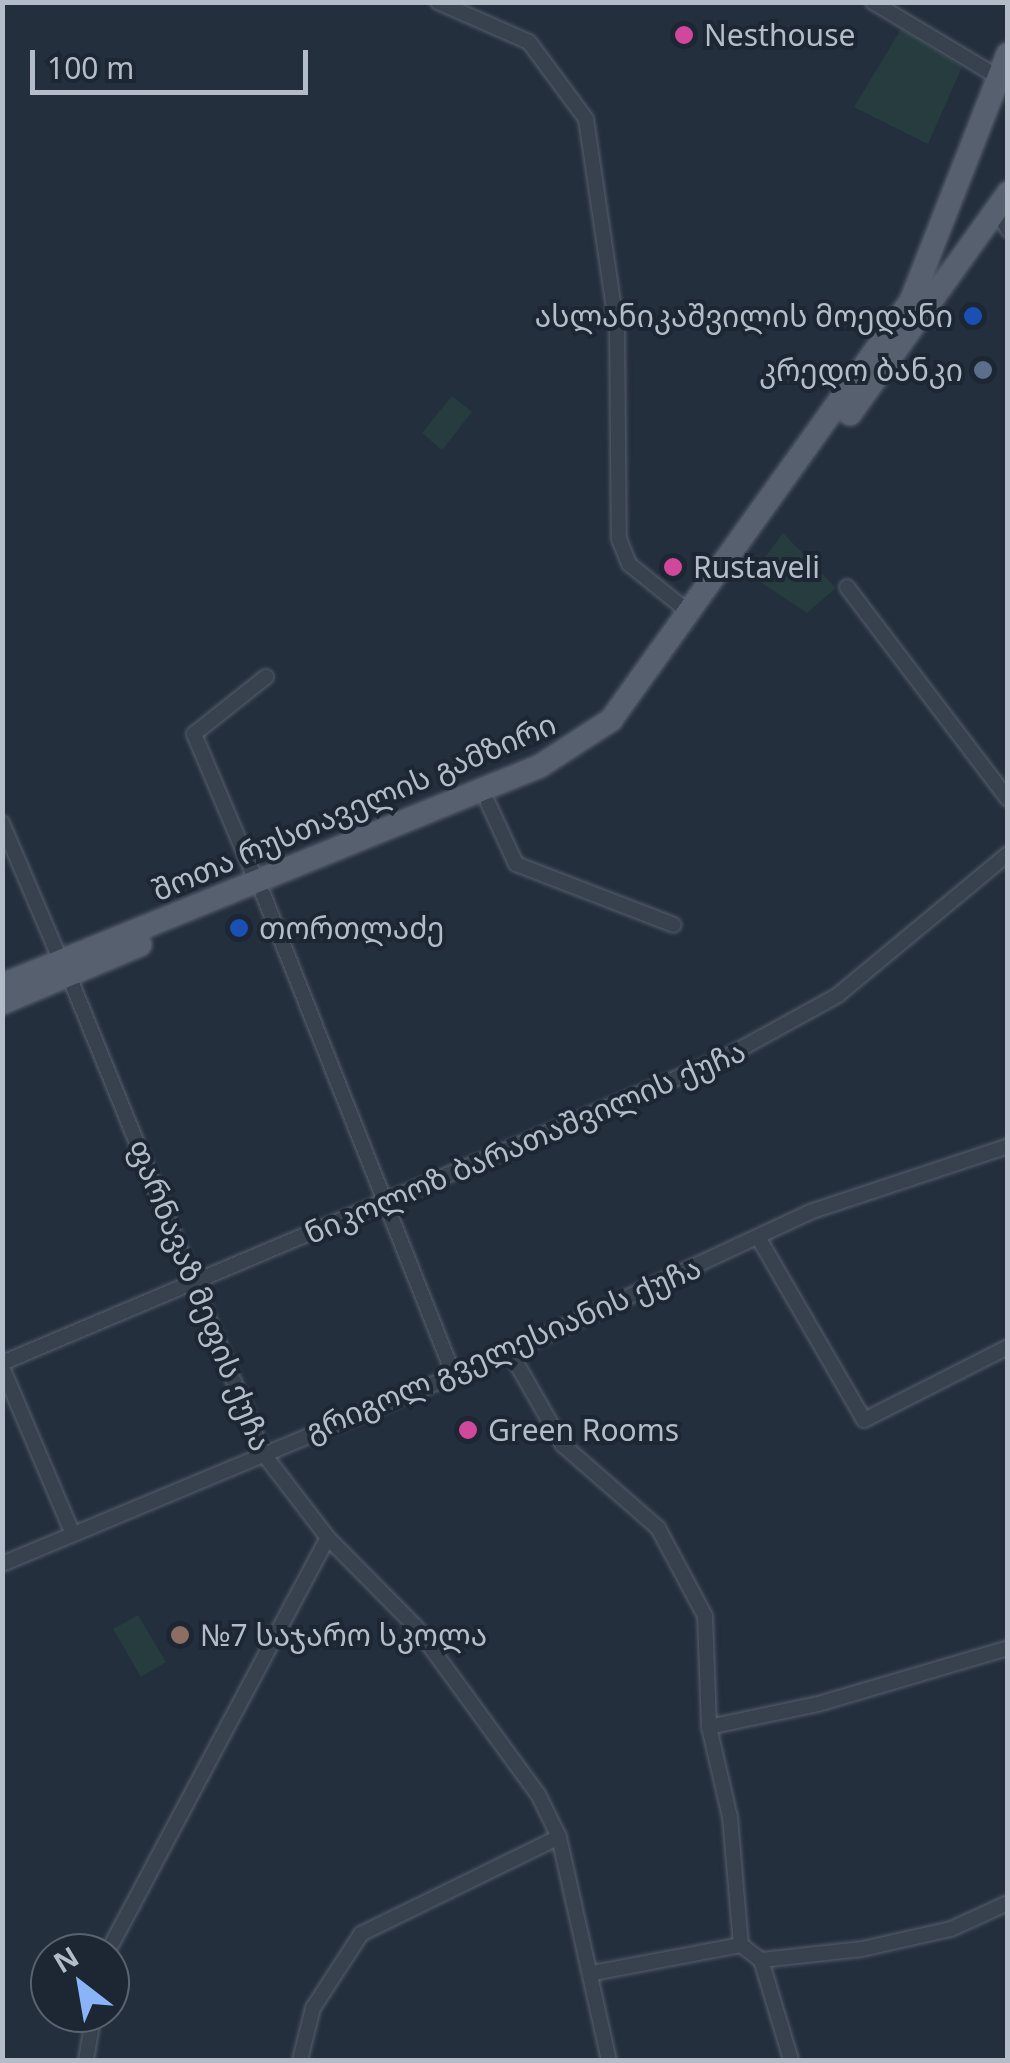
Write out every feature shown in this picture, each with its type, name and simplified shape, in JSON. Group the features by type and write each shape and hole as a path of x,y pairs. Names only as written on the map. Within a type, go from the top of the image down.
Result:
{"main road":[{"name":"შოთა რუსთაველის გამზირი","path":"260,888 580,744 640,688 912,301 996,76 1008,54"},
{"path":"996,76 1008,98"},
{"name":"შოთა რუსთაველის გამზირი","path":"2,1003 65,968 553,774 643,700 1002,200"},
{"name":"შოთა რუსთაველის გამზირი","path":"2,985 65,968"}],"street":[{"path":"438,2 529,42 586,119 617,328 619,539 629,564 691,615"},
{"path":"873,2 996,76"},
{"path":"1002,200 1008,230"},
{"path":"847,587 1008,799"},
{"path":"266,677 194,734 390,1201 453,1374"},
{"path":"488,803 516,864 674,925"},
{"name":"ფარნავაზ მეფის ქუჩა","path":"2,824 263,1452 328,1538 463,1686 516,1758 558,1837 609,2060"},
{"name":"ნიკოლოზ ბარათაშვილის ქუჩა","path":"2,1364 390,1201 804,1017 1008,854"},
{"name":"გრიგოლ გველესიანის ქუჩა","path":"2,1564 510,1352 758,1237 1008,1146"},
{"path":"758,1237 864,1420 1008,1346"},
{"path":"510,1352 563,1445 658,1528 686,1570 705,1616 709,1726 730,1817 742,1945 760,1960 791,2060"},
{"path":"2,1364 73,1534"},
{"path":"118,1933 328,1538"},
{"path":"709,1726 818,1704 1008,1648"},
{"path":"300,2060 313,2008 361,1934 558,1837"},
{"path":"760,1960 951,1929 1008,1903"},
{"path":"592,1973 742,1945"},
{"path":"86,2060 91,2033"}],"green space":[{"path":"901,29 962,67 928,144 854,107"},
{"path":"452,396 472,412 442,450 422,433"},
{"path":"783,533 836,588 807,613 751,576"},
{"path":"138,1615 166,1662 141,1677 113,1629"}],"place":[{"name":"Nesthouse","path":"684,35"},
{"name":"ასლანიკაშვილის მოედანი","path":"973,316"},
{"name":"კრედო ბანკი","path":"983,370"},
{"name":"Rustaveli","path":"673,567"},
{"name":"თორთლაძე","path":"239,928"},
{"name":"Green Rooms","path":"468,1430"},
{"name":"№7 საჯარო სკოლა","path":"180,1635"}]}
